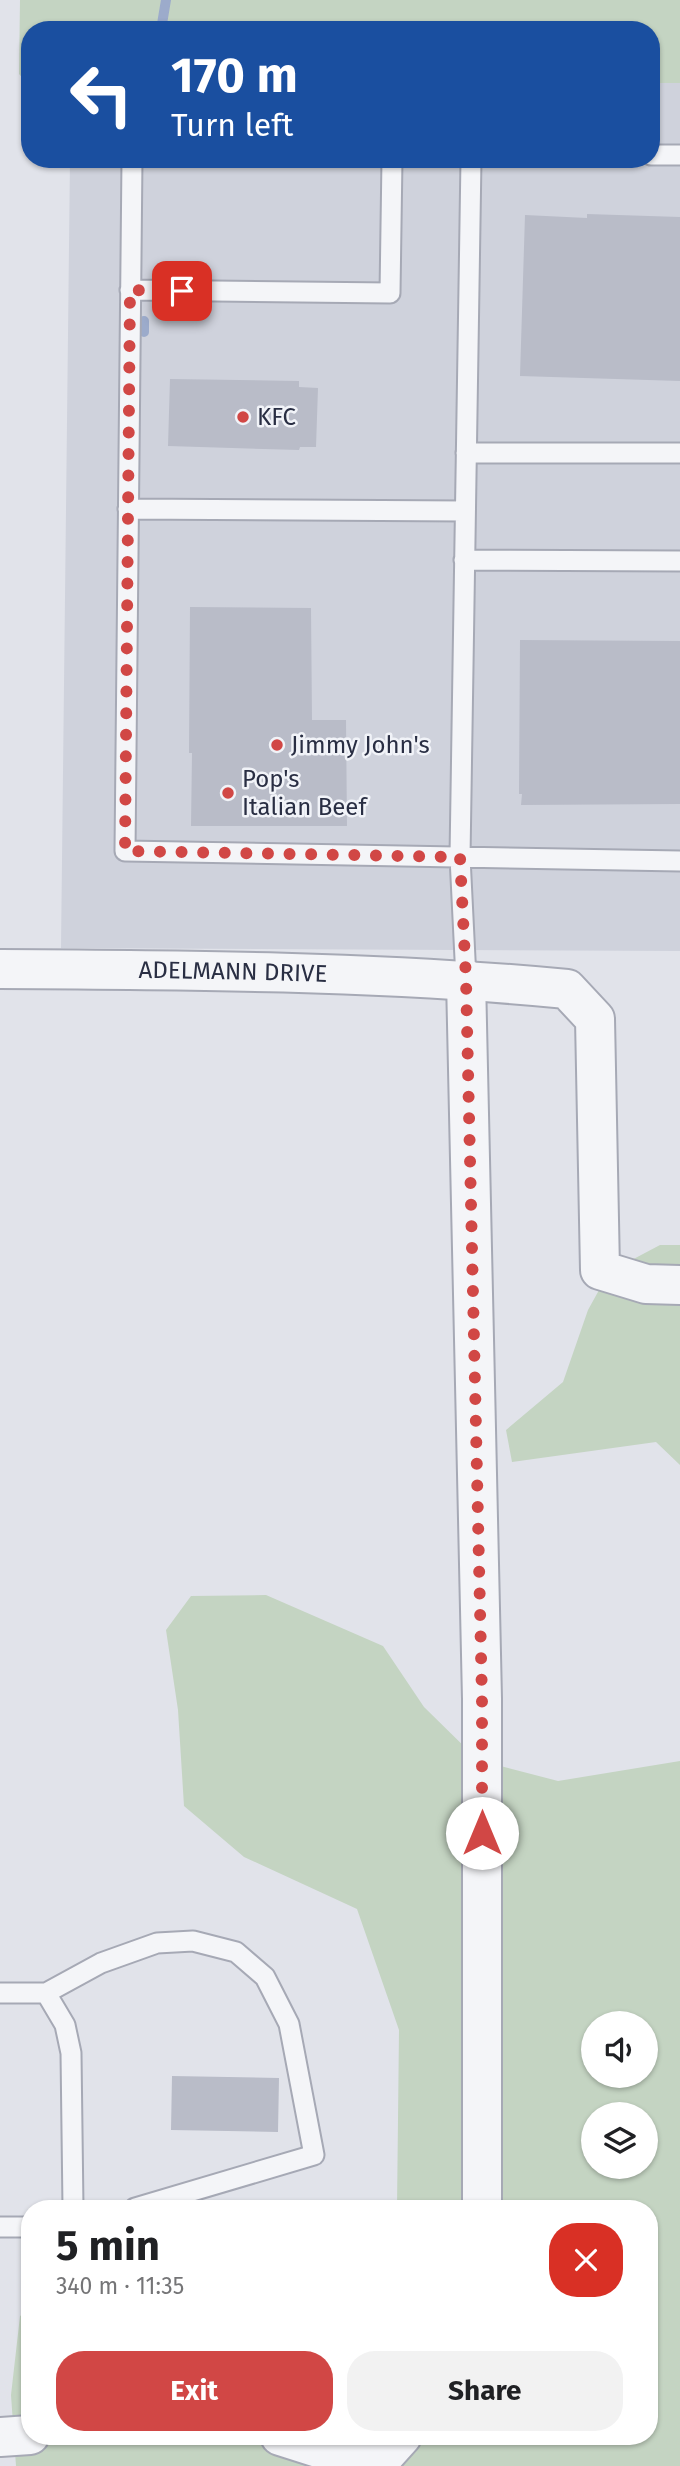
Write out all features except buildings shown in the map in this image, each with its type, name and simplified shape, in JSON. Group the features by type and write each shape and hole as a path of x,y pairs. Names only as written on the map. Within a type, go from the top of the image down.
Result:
{"street":[{"name":"ADELMANN DRIVE","path":"0,970 120,970 466,979 566,989 595,1019 600,1270 646,1284 680,1285"},
{"path":"466,979 482,1699 482,2200"},
{"path":"0,2437 21,2436"},
{"path":"308,2445 375,2466 394,2445"}],"lane":[{"path":"660,155 680,155"},
{"path":"132,168 125,851 680,860"},
{"path":"130,290 390,293 392,168"},
{"path":"466,979 460,857 471,168"},
{"path":"466,453 680,453"},
{"path":"128,509 465,511"},
{"path":"464,560 680,561"},
{"path":"0,1993 46,1993 101,1963 157,1943 193,1941 236,1952 265,1977 289,2024 314,2155 162,2200"},
{"path":"46,1993 65,2025 71,2053 72,2200"},
{"path":"0,2227 21,2227"}],"shaded area":[{"path":"660,66 680,67 680,951 61,948 70,168 660,168"}],"green space":[{"path":"20,0 680,0 680,83 660,83 660,21 21,21 21,76"},
{"path":"660,1245 680,1245 680,1465 656,1442 512,1462 506,1430 563,1382 588,1310 609,1272"},
{"path":"266,1595 383,1646 424,1707 478,1760 558,1781 680,1761 680,2466 16,2466 11,2395 21,2315 21,2445 658,2445 658,2200 397,2200 399,2030 357,1909 244,1857 184,1806 178,1710 166,1630 191,1596"}],"waterway":[{"path":"162,21 166,0"},
{"path":"144,321 144,332"}],"place":[{"name":"KFC","path":"243,417"},
{"name":"Jimmy John's","path":"277,745"},
{"name":"Pop's Italian Beef","path":"228,793"}],"route":[{"path":"182,291 130,290 125,851 460,857 466,979 482,1699 482,1833"}]}
